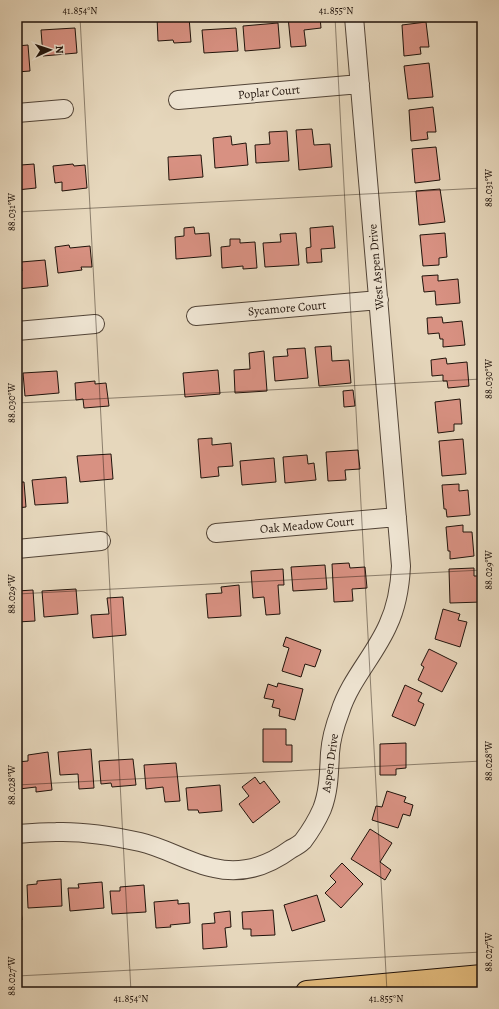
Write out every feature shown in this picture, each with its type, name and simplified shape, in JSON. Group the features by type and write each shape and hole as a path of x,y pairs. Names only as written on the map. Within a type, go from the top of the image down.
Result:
{"main road":[{"path":"307,992 482,976"}],"street":[{"name":"West Aspen Drive","path":"354,17 398,517"},
{"name":"Poplar Court","path":"178,100 360,84"},
{"path":"17,113 64,109"},
{"name":"Sycamore Court","path":"196,316 379,300"},
{"path":"17,331 95,324"},
{"name":"Oak Meadow Court","path":"216,533 398,517"},
{"name":"Aspen Drive","path":"17,834 57,832 100,834 141,842 164,849 203,865 227,870 246,870 268,864 303,841 322,810 327,793 330,751 340,710 347,693 389,625 396,603 400,584 401,566 398,517"},
{"path":"17,549 101,541"}],"building":[{"path":"157,17 189,17 191,42 174,43 173,40 158,41"},
{"path":"288,17 320,17 321,28 304,30 306,46 291,47"},
{"path":"426,22 429,47 420,47 421,54 404,56 402,25"},
{"path":"278,23 280,48 245,51 243,26"},
{"path":"75,28 77,53 43,56 41,30"},
{"path":"236,28 238,51 204,53 202,30"},
{"path":"28,45 30,71 17,72 17,46"},
{"path":"429,63 433,97 408,99 404,66"},
{"path":"433,107 436,132 427,132 428,139 411,141 409,110"},
{"path":"312,129 314,145 330,144 332,167 299,170 296,130"},
{"path":"287,131 289,161 256,163 255,145 270,144 269,132"},
{"path":"231,136 232,145 246,143 248,165 215,168 213,138"},
{"path":"436,147 440,180 415,183 412,149"},
{"path":"17,155 20,155 21,165 34,164 36,188 17,190"},
{"path":"201,155 203,177 169,180 168,157"},
{"path":"73,164 74,166 85,165 87,188 62,191 62,182 55,183 53,166"},
{"path":"440,189 445,222 419,225 416,191"},
{"path":"333,226 335,248 321,249 322,262 307,263 306,248 311,247 310,228"},
{"path":"194,227 195,234 209,233 211,256 176,259 175,237 184,236 184,228"},
{"path":"296,233 299,265 265,267 263,243 281,242 280,234"},
{"path":"445,233 447,257 439,258 439,265 423,266 420,235"},
{"path":"230,239 240,239 240,243 255,242 257,268 243,269 243,266 222,268 221,247 230,246"},
{"path":"69,245 70,248 90,246 92,267 81,267 82,270 58,273 55,247"},
{"path":"45,260 48,286 17,289 17,271 22,271 21,262"},
{"path":"438,275 438,281 458,279 460,303 436,305 435,291 424,292 422,276"},
{"path":"442,317 443,323 462,321 465,345 443,347 443,339 440,339 439,333 428,334 427,318"},
{"path":"331,346 332,361 349,360 351,383 319,386 315,347"},
{"path":"305,348 308,378 275,381 273,357 288,356 287,349"},
{"path":"264,351 267,391 235,393 234,370 250,369 249,353"},
{"path":"446,358 447,364 467,362 469,386 448,388 447,381 443,381 443,375 432,376 431,360"},
{"path":"218,370 220,394 185,397 183,373"},
{"path":"57,371 59,393 25,396 23,373"},
{"path":"95,381 95,384 106,383 109,406 84,408 83,399 76,400 75,383"},
{"path":"353,390 355,406 344,407 343,391"},
{"path":"460,399 462,424 454,424 454,431 438,433 435,402"},
{"path":"212,438 212,445 231,443 233,466 218,467 219,476 201,478 198,439"},
{"path":"463,439 466,474 442,476 439,441"},
{"path":"358,450 360,469 345,470 346,480 328,481 326,452"},
{"path":"111,454 113,479 80,482 77,456"},
{"path":"307,455 308,464 314,463 316,480 285,483 283,457"},
{"path":"274,458 276,482 242,485 240,461"},
{"path":"66,477 68,503 35,505 32,480"},
{"path":"17,482 24,482 26,507 17,508"},
{"path":"459,484 459,491 468,490 470,515 447,517 446,509 444,509 442,485"},
{"path":"463,525 463,532 472,532 474,556 450,559 446,527"},
{"path":"349,563 350,568 365,567 367,588 352,589 353,601 334,602 332,564"},
{"path":"325,565 327,589 293,591 291,567"},
{"path":"474,568 474,576 482,576 482,602 450,603 449,569"},
{"path":"283,569 284,585 278,585 280,614 266,615 264,597 253,598 251,571"},
{"path":"239,585 241,616 208,618 206,594 222,593 221,587"},
{"path":"76,589 78,614 44,617 42,591"},
{"path":"33,590 35,621 17,622 17,591"},
{"path":"123,597 126,635 93,638 91,615 109,614 107,598"},
{"path":"443,609 460,614 458,620 467,622 460,647 435,639"},
{"path":"286,637 321,650 315,667 305,664 301,677 282,671 289,648 283,646"},
{"path":"429,649 457,663 442,692 418,680 424,667 421,665"},
{"path":"278,683 303,689 295,720 279,716 280,709 272,707 274,700 264,698 268,684 277,687"},
{"path":"405,685 422,693 418,701 424,704 415,726 392,716"},
{"path":"263,729 286,729 286,745 292,745 292,762 263,762"},
{"path":"406,743 406,768 396,769 396,775 380,775 380,744"},
{"path":"91,749 94,788 79,789 78,774 60,775 58,752"},
{"path":"48,752 52,790 36,792 36,787 19,789 17,762 28,761 28,755"},
{"path":"133,759 136,785 112,787 111,783 101,784 99,761"},
{"path":"176,763 180,801 165,802 163,787 146,789 144,765"},
{"path":"255,777 260,784 264,781 280,802 253,823 239,804 249,796 242,787"},
{"path":"220,785 222,811 199,813 198,810 188,810 186,788"},
{"path":"387,791 406,797 404,802 413,805 410,816 403,814 398,828 372,820 376,806 382,807"},
{"path":"370,829 392,843 380,862 391,870 385,880 351,859"},
{"path":"342,863 363,884 341,908 325,893 336,882 330,876"},
{"path":"61,879 62,906 28,908 27,885 37,884 37,881"},
{"path":"102,882 104,908 70,911 68,888 79,888 78,884"},
{"path":"144,885 146,912 112,914 110,891 120,891 120,887"},
{"path":"317,895 325,921 292,931 284,905"},
{"path":"17,897 20,897 22,920 17,920"},
{"path":"178,900 178,904 189,903 190,923 156,928 154,902"},
{"path":"273,910 275,935 251,936 251,929 243,929 242,912"},
{"path":"230,911 231,927 225,928 227,947 203,949 202,924 215,923 214,913"}]}
